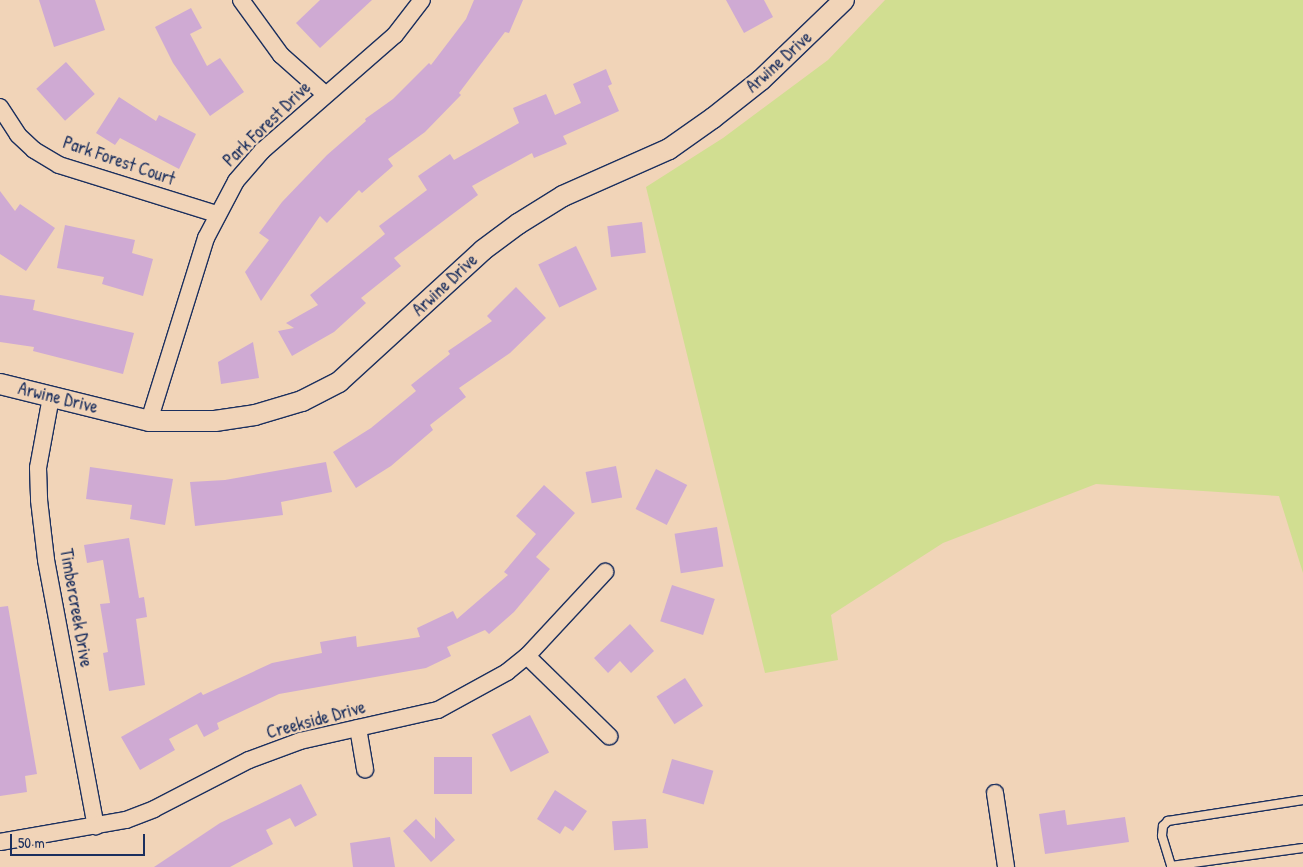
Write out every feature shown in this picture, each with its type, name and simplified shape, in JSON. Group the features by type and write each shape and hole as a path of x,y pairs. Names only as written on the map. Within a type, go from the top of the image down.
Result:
{"street":[{"path":"241,0 281,55 325,94"},
{"name":"Park Forest Drive","path":"149,421 206,238 216,214 236,181 262,151 325,94 395,36 422,0"},
{"name":"Arwine Drive","path":"0,384 149,421 215,421 255,415 302,402 339,382 482,250 563,196 637,166 691,133 761,80 844,0"},
{"name":"Park Forest Court","path":"0,107 18,135 34,150 59,165 216,214"},
{"name":"Timbercreek Drive","path":"50,396 38,468 39,500 46,560 96,826"},
{"name":"Creekside Drive","path":"0,842 96,826 154,809 249,760 300,741 438,710 507,672 527,656 605,572"},
{"path":"527,656 609,736"},
{"path":"358,728 365,769"},
{"path":"995,793 1006,867"}],"lane":[{"path":"1303,800 1168,821 1163,826 1162,836 1171,866 1303,848"}],"green space":[{"path":"885,0 1303,0 1303,573 1279,496 1096,484 943,543 831,615 838,660 765,673 646,187 723,138 828,60"}],"building":[{"path":"39,0 95,0 105,30 54,47"},
{"path":"320,0 372,0 320,48 296,23"},
{"path":"474,0 523,0 509,33 505,32 459,93 461,95 425,132 388,159 393,166 362,193 359,190 327,223 320,216 261,301 245,272 269,240 259,233 282,202 327,155 366,121 365,119 393,99 429,63 431,65 466,19"},
{"path":"726,0 764,0 773,17 744,33"},
{"path":"191,8 202,28 190,34 207,66 220,58 244,92 210,116 173,63 155,27"},
{"path":"66,62 95,94 65,121 36,89"},
{"path":"606,69 612,84 608,86 619,111 563,136 567,144 534,158 532,153 472,186 478,195 394,258 401,266 361,298 366,303 334,332 292,356 278,331 294,328 286,323 318,305 310,295 385,234 379,226 427,190 418,176 450,154 454,160 519,123 513,108 546,94 555,115 581,103 573,84"},
{"path":"119,97 156,121 159,115 196,134 179,169 120,138 115,145 96,133"},
{"path":"0,191 15,211 20,204 55,228 26,271 0,254"},
{"path":"642,222 646,253 611,257 607,226"},
{"path":"65,225 135,240 132,253 153,259 143,296 102,284 104,277 57,268"},
{"path":"576,246 597,289 559,308 538,264"},
{"path":"516,287 546,318 510,353 459,388 466,397 430,425 433,430 391,466 356,488 333,452 371,428 416,391 411,385 450,354 448,351 492,321 487,316"},
{"path":"0,295 35,300 33,310 134,333 123,374 33,351 34,347 0,342"},
{"path":"253,342 259,378 221,384 218,362"},
{"path":"326,462 332,492 281,502 283,515 195,526 190,482 225,480"},
{"path":"616,466 622,497 592,503 586,472"},
{"path":"90,467 173,479 165,525 130,519 132,505 86,499"},
{"path":"656,469 687,485 667,525 636,509"},
{"path":"544,485 575,513 536,557 550,569 514,612 489,634 485,630 447,647 451,656 426,668 279,694 217,723 219,729 204,737 197,724 169,739 175,750 140,770 121,737 201,692 203,695 272,663 322,653 320,642 356,636 357,647 420,637 417,628 453,611 457,619 508,575 504,572 536,534 516,516"},
{"path":"717,527 723,567 681,573 675,534"},
{"path":"129,538 139,598 144,597 147,617 136,619 145,685 109,691 103,653 108,652 100,604 110,603 103,560 87,563 84,545"},
{"path":"672,585 715,599 703,635 660,621"},
{"path":"8,606 37,774 25,776 27,792 0,796 0,607"},
{"path":"630,624 654,651 631,673 620,661 608,673 594,658"},
{"path":"685,678 703,706 674,724 656,697"},
{"path":"530,715 549,752 511,772 492,735"},
{"path":"434,757 472,757 472,794 434,794"},
{"path":"672,759 713,771 704,804 662,793"},
{"path":"301,784 317,815 295,827 290,818 266,830 273,844 230,867 154,867 220,823"},
{"path":"555,790 587,811 573,831 565,826 560,834 537,819"},
{"path":"1065,810 1067,825 1125,817 1129,842 1045,854 1039,814"},
{"path":"435,817 455,840 431,862 403,831 416,819 435,839"},
{"path":"646,819 648,848 614,850 612,821"},
{"path":"390,837 395,867 353,867 350,843"}]}
